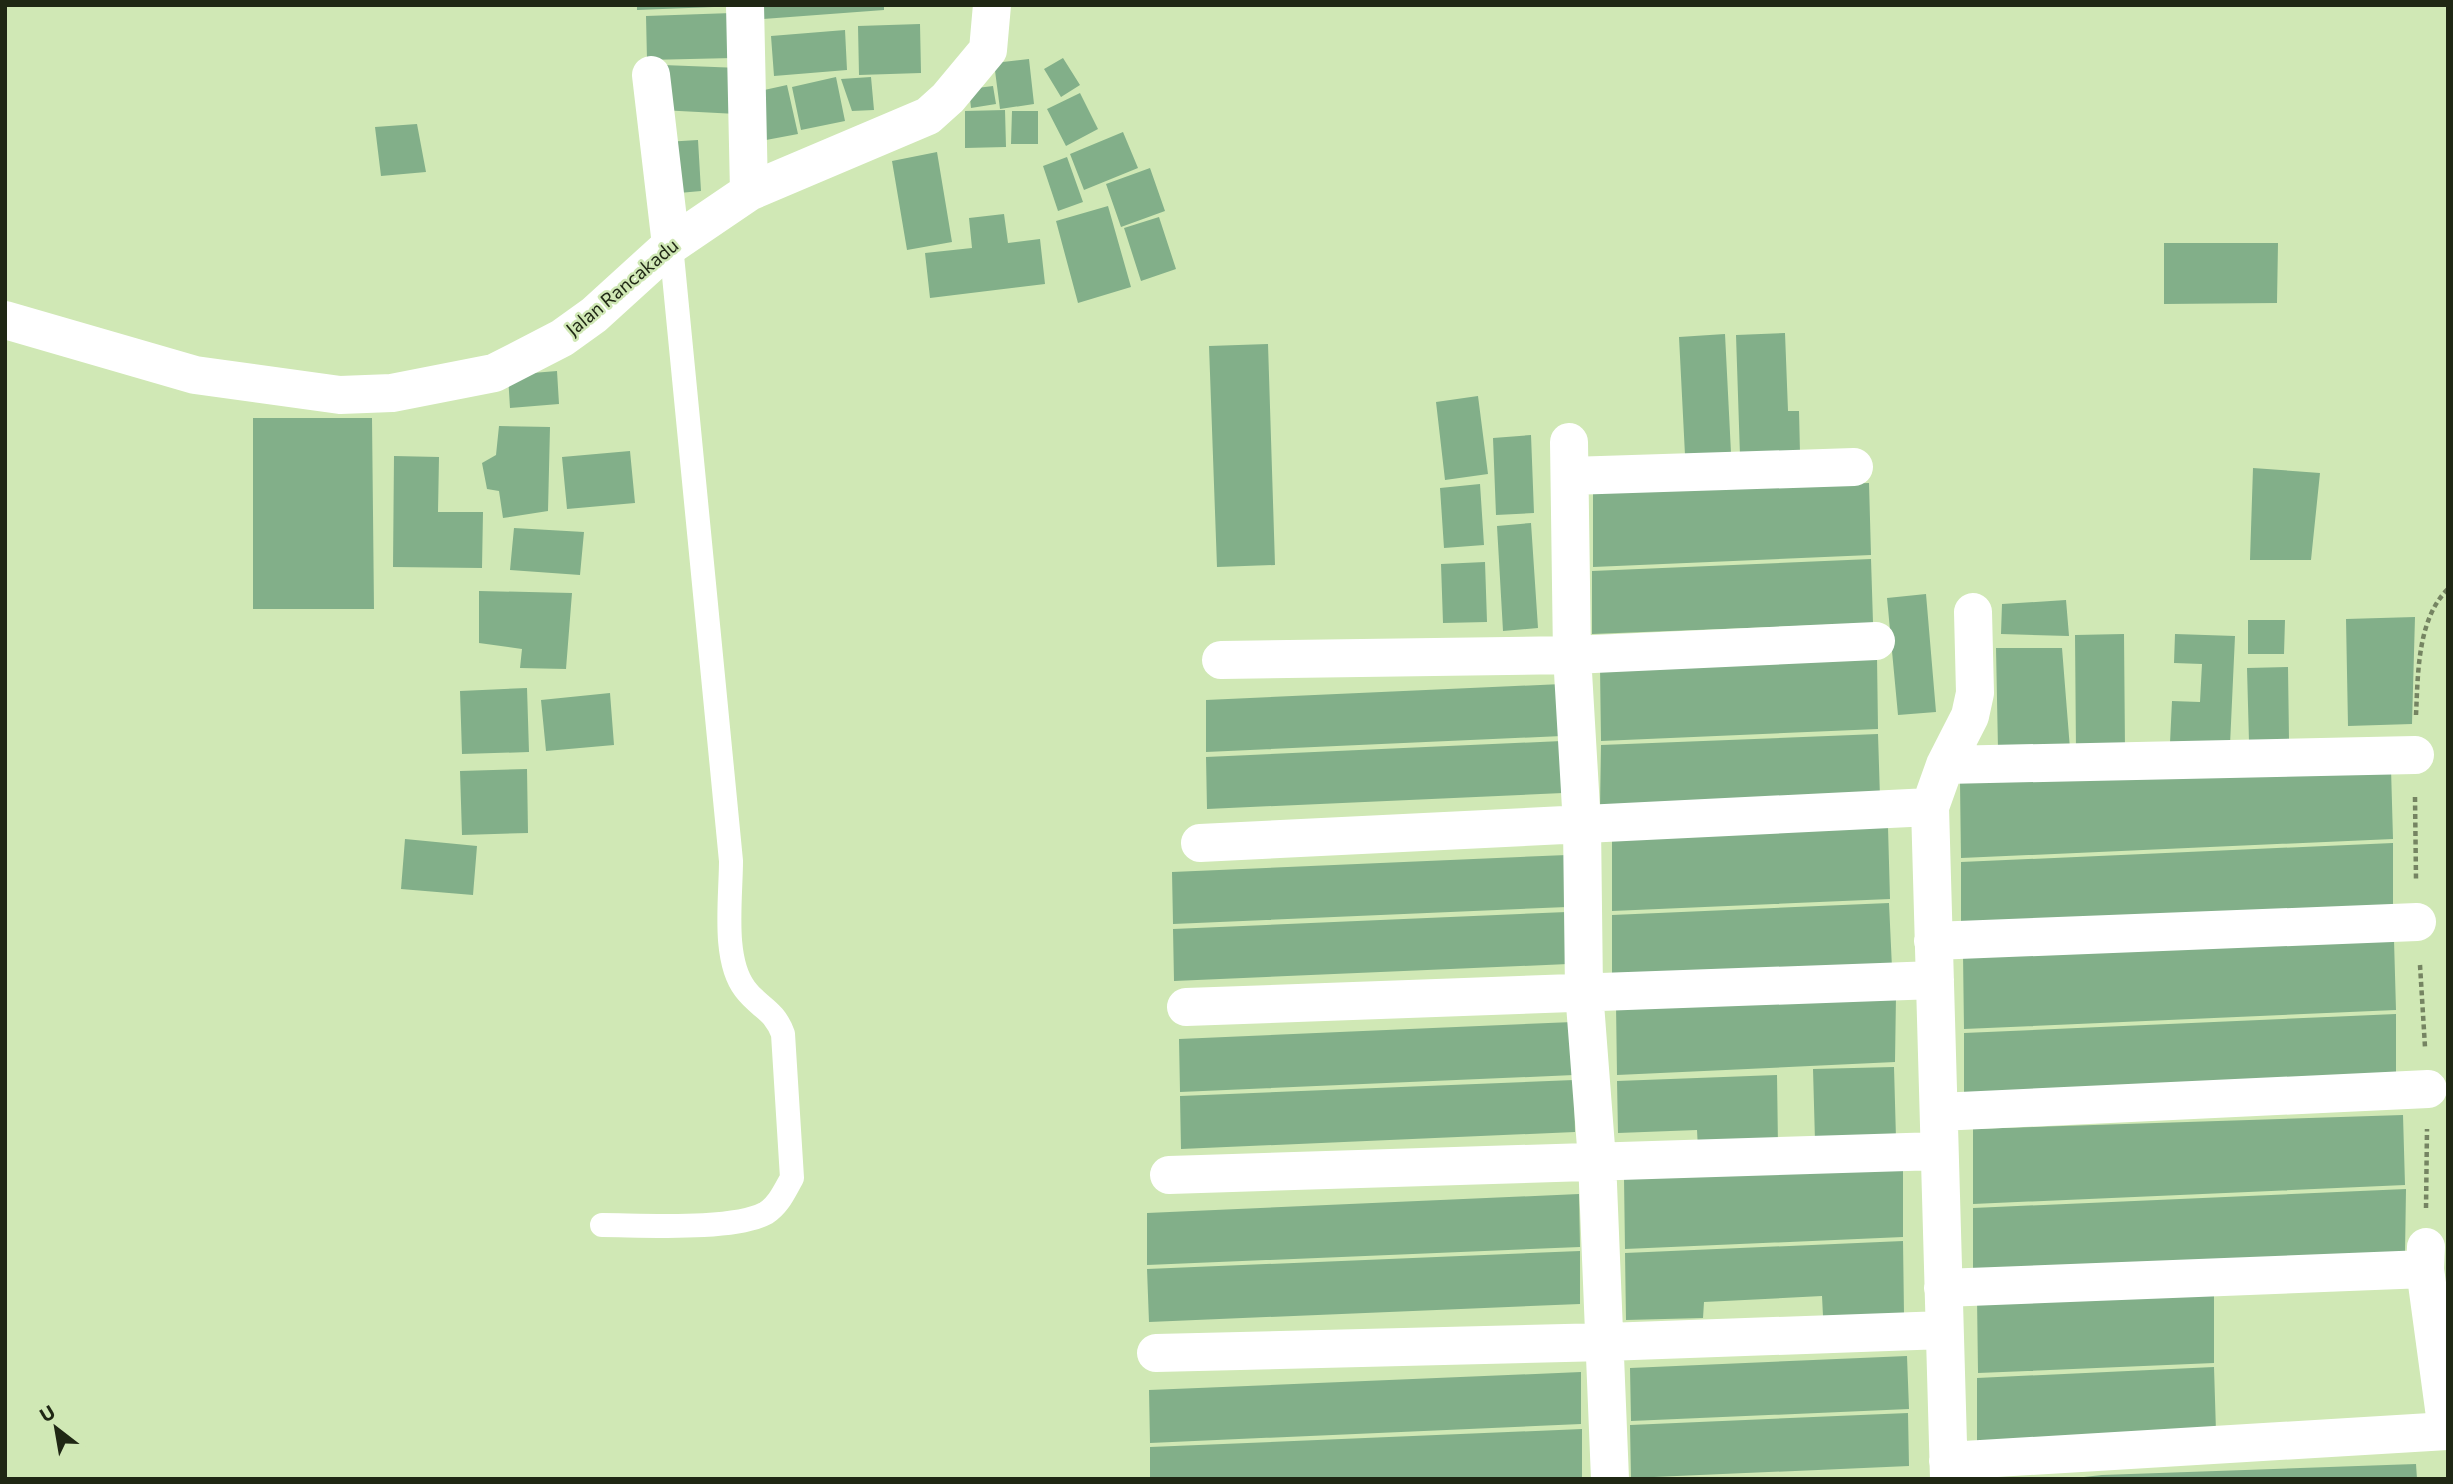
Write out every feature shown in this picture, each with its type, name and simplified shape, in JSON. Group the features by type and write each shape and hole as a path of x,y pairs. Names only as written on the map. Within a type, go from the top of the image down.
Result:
{"street":[{"path":"745,5 749,191"},
{"name":"Jalan Rancakadu","path":"5,320 195,375 340,395 392,393 494,373 530,356 594,315 671,245 749,191 928,116 948,98 988,50 992,5"},
{"path":"651,75 671,245"},
{"path":"1611,1479 1597,1160 1584,991 1582,825 1572,654 1570,459 1854,467"},
{"path":"1943,1289 2426,1258 2447,1431 1949,1470 1944,1330 1930,807 1945,765 1966,727 1975,693 1973,612"},
{"path":"1221,660 1572,654 1876,641"},
{"path":"1945,765 2415,755"},
{"path":"1200,842 1930,807"},
{"path":"1933,941 2417,922"},
{"path":"1186,1007 1935,980"},
{"path":"1939,1112 2428,1089"},
{"path":"1169,1175 1939,1151"},
{"path":"1156,1353 1606,1342 1944,1330"}],"lane":[{"path":"602,1225 678,1225 740,1221 766,1213 781,1198 792,1178 783,1034 773,1013 746,990 731,960 731,862 671,245"}],"path":[{"path":"2426,1258 2428,1089 2417,922 2415,755 2422,647 2434,610 2448,589"}],"building":[{"path":"637,5 714,5 714,7 637,10"},
{"path":"762,5 884,5 884,10 763,19"},
{"path":"732,13 733,58 647,60 646,16"},
{"path":"920,24 921,73 859,75 858,26"},
{"path":"845,30 847,70 774,76 771,36"},
{"path":"1063,58 1080,85 1061,97 1044,69"},
{"path":"1029,59 1034,104 1000,109 994,63"},
{"path":"663,65 740,68 737,114 660,110"},
{"path":"836,77 845,121 801,130 792,87"},
{"path":"871,77 874,110 852,111 841,79"},
{"path":"787,85 798,134 761,141 750,93"},
{"path":"993,86 996,104 971,108 969,89"},
{"path":"1080,93 1098,129 1066,146 1047,109"},
{"path":"1005,110 1006,147 965,148 965,111"},
{"path":"1012,111 1038,111 1038,144 1011,144"},
{"path":"417,124 426,172 381,176 375,127"},
{"path":"1123,132 1138,168 1084,190 1070,154"},
{"path":"698,140 701,191 668,194 665,142"},
{"path":"937,152 952,242 907,250 892,161"},
{"path":"1067,157 1083,202 1058,211 1043,166"},
{"path":"1150,168 1165,211 1121,227 1106,184"},
{"path":"1108,206 1131,287 1078,303 1056,221"},
{"path":"1004,214 1008,243 1040,239 1045,284 930,298 925,253 972,248 969,218"},
{"path":"1159,217 1176,269 1141,281 1124,228"},
{"path":"2164,243 2278,243 2277,303 2164,304"},
{"path":"1785,333 1788,411 1799,411 1800,453 1740,456 1736,335"},
{"path":"1725,334 1731,453 1685,455 1679,337"},
{"path":"1268,344 1275,565 1217,567 1209,346"},
{"path":"557,371 559,404 510,408 508,375"},
{"path":"1478,396 1488,474 1445,480 1436,402"},
{"path":"253,418 372,418 374,609 253,609"},
{"path":"499,426 550,427 548,511 503,518 499,491 487,489 482,463 496,455"},
{"path":"1531,435 1534,513 1496,515 1493,438"},
{"path":"630,451 635,503 567,509 562,457"},
{"path":"394,456 439,457 438,512 483,512 482,568 393,567"},
{"path":"2253,468 2320,473 2311,560 2250,560"},
{"path":"1869,483 1871,555 1593,567 1593,492"},
{"path":"1480,484 1484,545 1444,548 1440,488"},
{"path":"1531,523 1538,628 1503,631 1497,526"},
{"path":"514,528 584,532 580,575 510,570"},
{"path":"1871,559 1873,623 1592,634 1592,571"},
{"path":"1485,562 1487,622 1443,623 1441,564"},
{"path":"479,591 572,593 566,669 520,668 522,649 479,643"},
{"path":"1926,594 1936,712 1898,715 1887,598"},
{"path":"2066,600 2069,636 2001,634 2002,604"},
{"path":"2415,617 2412,724 2348,726 2346,619"},
{"path":"2248,620 2285,620 2284,654 2248,654"},
{"path":"2124,634 2125,751 2076,752 2075,635"},
{"path":"2175,634 2235,636 2230,745 2170,743 2172,701 2200,702 2202,664 2174,663"},
{"path":"1996,648 2062,648 2070,749 1998,750"},
{"path":"1877,657 1878,729 1601,741 1600,667"},
{"path":"2288,667 2289,740 2249,742 2247,668"},
{"path":"1562,684 1562,736 1206,752 1206,700"},
{"path":"527,688 529,752 462,754 460,691"},
{"path":"610,693 614,745 546,751 541,700"},
{"path":"1878,734 1880,798 1600,809 1601,745"},
{"path":"1562,741 1563,793 1207,809 1206,757"},
{"path":"2391,768 2393,839 1961,858 1960,783"},
{"path":"527,769 528,833 462,835 460,771"},
{"path":"1888,827 1890,899 1612,911 1612,837"},
{"path":"405,839 477,846 473,895 401,889"},
{"path":"2393,843 2393,908 1961,925 1961,862"},
{"path":"1567,855 1567,907 1173,924 1172,872"},
{"path":"1889,903 1892,968 1612,978 1612,915"},
{"path":"1567,912 1568,964 1174,981 1173,929"},
{"path":"2394,940 2396,1010 1964,1029 1963,954"},
{"path":"1896,995 1895,1062 1617,1075 1616,1004"},
{"path":"2396,1014 2396,1079 1964,1096 1964,1033"},
{"path":"1573,1022 1574,1075 1180,1092 1179,1039"},
{"path":"1894,1067 1896,1139 1815,1141 1813,1069"},
{"path":"1777,1075 1778,1147 1698,1149 1697,1130 1618,1133 1617,1081"},
{"path":"1574,1080 1575,1132 1181,1149 1180,1096"},
{"path":"2403,1115 2405,1185 1973,1204 1973,1129"},
{"path":"1903,1168 1903,1237 1625,1249 1624,1178"},
{"path":"2406,1189 2405,1254 1973,1271 1973,1208"},
{"path":"1579,1194 1580,1247 1147,1265 1147,1213"},
{"path":"1903,1241 1904,1314 1823,1316 1822,1296 1704,1302 1703,1318 1626,1320 1625,1253"},
{"path":"1580,1251 1580,1304 1149,1322 1147,1269"},
{"path":"2214,1291 2214,1363 1978,1373 1977,1298"},
{"path":"1907,1356 1909,1409 1631,1421 1630,1368"},
{"path":"2214,1367 2216,1432 1977,1441 1977,1378"},
{"path":"1581,1372 1581,1424 1150,1443 1149,1390"},
{"path":"1908,1413 1909,1466 1631,1478 1630,1425"},
{"path":"1582,1429 1582,1479 1150,1479 1150,1447"},
{"path":"2416,1464 2417,1479 2066,1479 2102,1475"}]}
